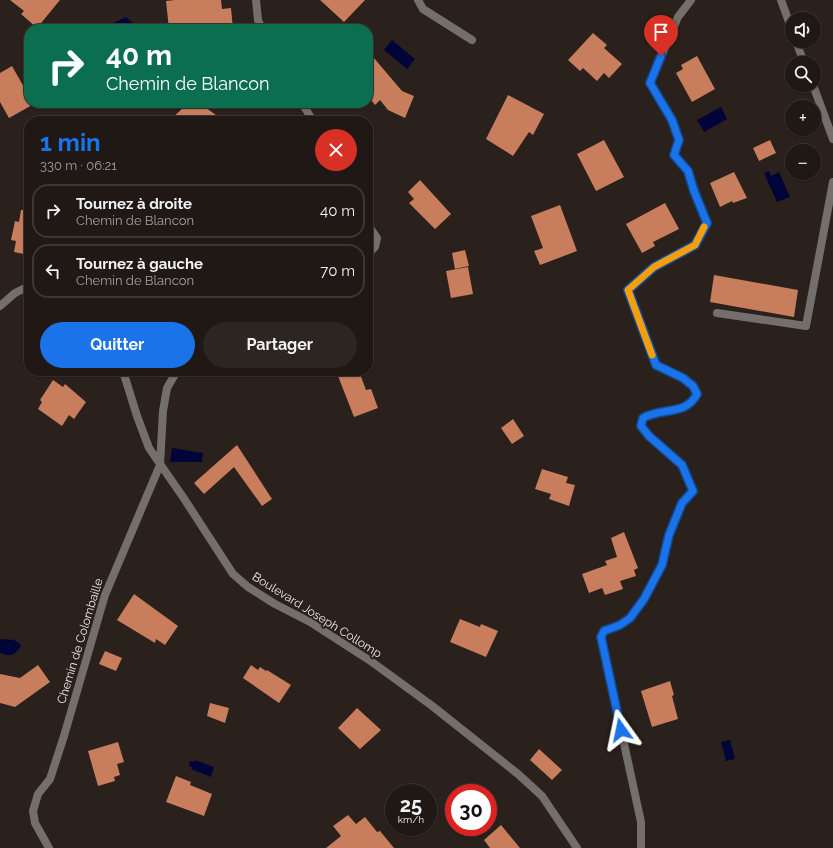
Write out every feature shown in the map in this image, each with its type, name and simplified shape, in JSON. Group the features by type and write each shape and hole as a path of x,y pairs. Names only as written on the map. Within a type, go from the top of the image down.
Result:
{"street":[{"path":"256,0 260,24"},
{"path":"418,0 423,9 472,40"},
{"path":"641,848 641,822 601,637 604,631 620,625 630,618 644,599 662,565 669,535 682,503 693,491 682,465 649,436 641,426 643,418 650,414 684,408 694,401 697,394 693,386 683,378 656,365 628,290 654,267 695,245 707,223 694,191 688,171 674,155 679,140 672,120 650,83 678,17 691,0"},
{"path":"781,0 785,12"},
{"path":"816,92 833,139"},
{"path":"717,313 806,326 833,182"},
{"path":"373,233 376,238 375,247 373,249"},
{"path":"0,306 15,293 24,288"},
{"name":"Boulevard Joseph Collomp","path":"125,376 149,448 233,574 248,587 275,604 310,622 372,662 431,705 518,774 542,796 577,848"},
{"name":"Chemin de Colombaille","path":"49,848 35,822 33,811 38,794 50,779 105,595 160,465 163,411 168,388 174,376"}],"shaded area":[{"path":"126,17 133,23 133,24 111,24"},
{"path":"392,40 415,59 407,69 384,50"},
{"path":"721,107 727,119 704,132 697,120"},
{"path":"769,171 771,176 779,172 790,197 777,202 764,173"},
{"path":"172,448 203,453 202,462 170,462"},
{"path":"0,639 14,640 21,646 12,655 0,653"},
{"path":"730,740 735,759 726,761 721,742"},
{"path":"195,760 214,767 211,777 191,769 192,767 189,766 190,761 194,762"}],"building":[{"path":"10,0 60,0 40,24 32,24 21,14 24,11"},
{"path":"221,0 222,9 231,8 233,24 168,24 166,1"},
{"path":"320,0 365,0 344,22"},
{"path":"593,33 607,45 604,48 622,64 609,78 604,73 597,81 583,68 580,71 568,60"},
{"path":"697,56 715,89 692,102 676,73 683,69 681,65"},
{"path":"373,57 402,91 414,96 405,118 388,110 380,100 375,105 373,102"},
{"path":"12,66 24,87 24,108 27,108 9,118 0,102 0,73"},
{"path":"508,95 544,114 533,135 529,132 513,156 486,139"},
{"path":"183,108 206,108 217,116 174,116"},
{"path":"604,140 624,177 596,191 577,154"},
{"path":"770,140 776,153 759,161 753,148"},
{"path":"734,172 747,198 733,203 732,201 720,207 710,183"},
{"path":"420,180 451,214 435,229 409,203 414,199 408,192"},
{"path":"665,203 679,229 653,242 655,246 642,253 626,224"},
{"path":"560,205 577,251 540,265 534,251 543,248 531,216"},
{"path":"21,210 24,210 24,254 14,252 16,241 11,240 15,221 19,222"},
{"path":"465,250 469,266 455,269 452,253"},
{"path":"468,267 473,294 451,298 446,271"},
{"path":"714,275 798,290 794,317 710,302"},
{"path":"338,376 361,376 366,390 371,389 378,408 354,417"},
{"path":"53,380 63,387 65,384 86,402 74,419 69,415 62,426 38,409 42,402 40,400"},
{"path":"513,419 524,436 512,444 501,428"},
{"path":"237,445 272,499 262,506 234,467 204,494 194,483"},
{"path":"542,469 568,477 566,483 575,485 569,506 549,499 551,494 535,489"},
{"path":"624,532 638,568 634,570 636,576 620,581 623,589 605,595 602,588 589,593 582,574 607,565 605,561 617,557 611,538"},
{"path":"134,594 178,626 165,645 156,639 155,643 117,620"},
{"path":"460,619 480,627 481,624 498,631 486,657 450,642"},
{"path":"105,651 122,658 116,671 99,664"},
{"path":"38,665 50,682 15,707 0,703 0,674 20,678"},
{"path":"251,665 258,670 260,667 266,671 267,670 291,685 279,703 243,678"},
{"path":"670,681 678,719 652,727 641,691"},
{"path":"210,703 229,708 225,723 207,716"},
{"path":"357,708 381,730 360,749 338,728"},
{"path":"118,742 124,762 117,764 120,775 114,777 115,781 98,786 88,751"},
{"path":"539,749 562,770 552,780 530,760"},
{"path":"176,776 191,782 190,785 212,794 204,816 166,802"},
{"path":"348,815 356,824 365,817 377,832 380,831 394,848 326,848 341,836 333,826"},
{"path":"501,825 520,848 490,848 484,840 489,836 497,836 497,829"}],"slow traffic":[{"path":"652,355 628,290 654,267 695,245 704,227"}],"route":[{"path":"621,730 601,637 604,631 620,625 630,618 644,599 662,565 669,535 682,503 693,491 682,465 649,436 641,426 643,418 650,414 684,408 694,401 697,394 693,386 683,378 656,365 628,290 654,267 695,245 707,223 694,191 688,171 674,155 679,140 672,120 650,83 661,56"}]}
